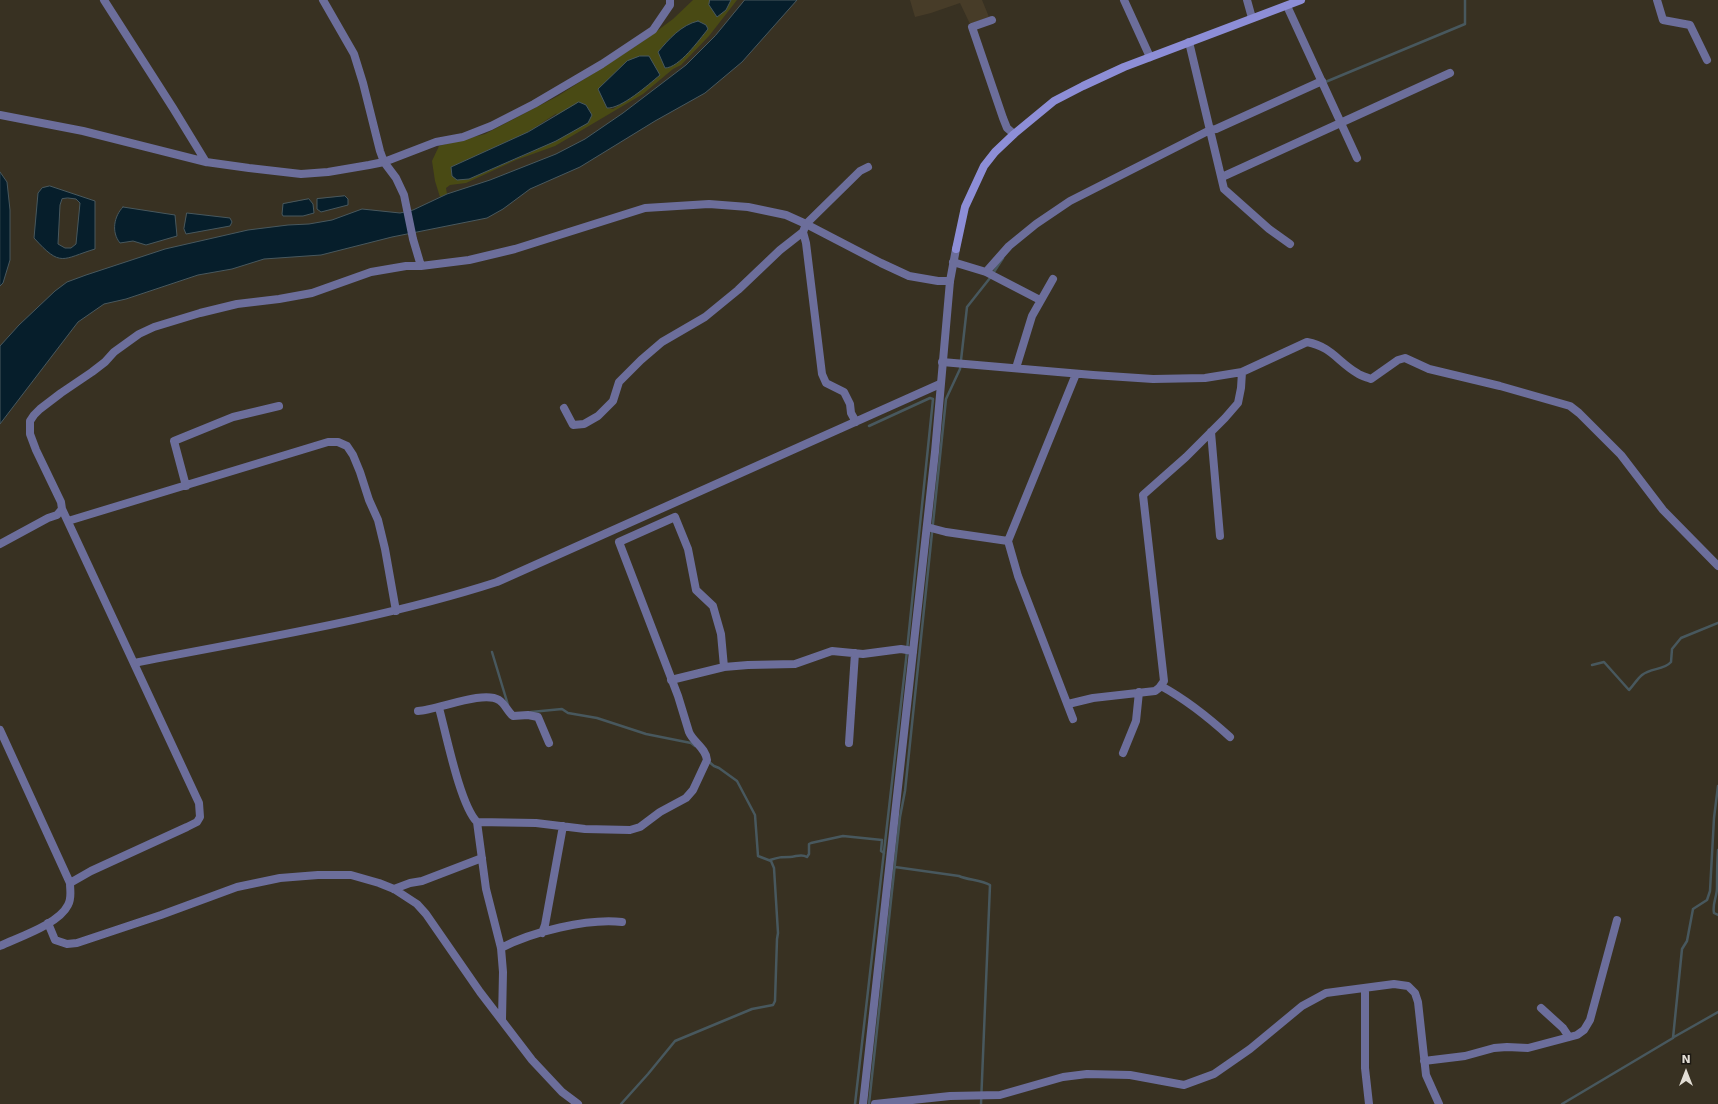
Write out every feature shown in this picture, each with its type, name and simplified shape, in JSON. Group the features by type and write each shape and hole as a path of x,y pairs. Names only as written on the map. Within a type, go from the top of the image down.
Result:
{"main road":[{"path":"956,249 965,208 977,179 995,152 1014,134 1060,98 1124,67 1302,0"}],"street":[{"path":"104,0 206,162"},
{"path":"323,0 354,54 384,162 396,178 404,195 413,238 422,266"},
{"path":"0,115 83,130 206,162 301,174 328,172 384,162 436,142 463,137 491,126 534,104 602,64 653,30 670,5 670,0"},
{"path":"1124,0 1150,57"},
{"path":"1247,0 1252,18"},
{"path":"1657,0 1663,20 1690,25 1707,60"},
{"path":"1287,6 1357,158"},
{"path":"992,20 972,27 1002,118 1007,128 1014,134"},
{"path":"1189,42 1224,189 1269,229 1290,244"},
{"path":"1222,177 1450,72"},
{"path":"986,272 1009,246 1036,224 1070,201 1210,130 1216,129 1322,81"},
{"path":"564,408 573,425 584,424 598,416 613,400 619,382 641,360 662,342 704,317 738,290 780,250 803,232 806,224 860,171 868,167"},
{"path":"70,883 91,871 197,822 200,817 200,803 62,509 61,502 30,434 30,421 40,409 92,372 127,342 154,327 200,313 236,304 279,299 312,293 371,272 406,266 422,266 469,260 515,248 645,208 709,204 748,207 786,215 909,276 938,281 950,281"},
{"path":"803,232 806,243 822,374 826,383 844,392 850,404 851,413 856,422"},
{"path":"863,1104 927,527 950,281 956,249"},
{"path":"953,262 986,272 1040,300"},
{"path":"1016,368 1032,316 1052,279"},
{"path":"942,362 1153,379 1198,378 1242,372 1307,342 1318,344 1328,349 1357,373 1371,380 1398,360 1405,358 1429,369 1500,386 1570,406 1596,429 1621,455 1662,510 1718,566"},
{"path":"1068,704 1093,698 1155,690 1161,686 1164,681 1143,495 1186,457 1238,403 1242,372"},
{"path":"1073,719 1018,576 1008,541 1076,374"},
{"path":"134,663 396,611 497,582 940,384"},
{"path":"186,486 174,441 233,417 279,406"},
{"path":"1211,432 1220,536"},
{"path":"68,521 328,442 338,442 347,446 353,455 369,500 378,520 385,549 396,611"},
{"path":"0,544 48,518 57,516 62,509"},
{"path":"477,822 536,823 585,829 630,830 640,827 660,812 686,798 693,790 707,760 706,755 691,737 619,542 675,517 688,549 696,590 713,606 721,634 724,667"},
{"path":"927,527 946,532 1008,541"},
{"path":"671,680 724,667 795,664 809,660 832,650 863,654 901,649 913,651"},
{"path":"849,743 855,653"},
{"path":"1161,686 1193,705 1230,737"},
{"path":"1123,753 1136,721 1139,692"},
{"path":"418,711 439,708 482,696 493,698 500,701 513,716 538,717 550,743"},
{"path":"439,708 461,790 469,810 477,822 486,889 501,948 503,972 502,1019"},
{"path":"0,730 70,883 71,896 69,904 63,912 48,923 0,946"},
{"path":"542,933 545,925 563,826"},
{"path":"394,889 410,882 422,881 482,858"},
{"path":"48,923 55,940 67,944 161,915 237,887 280,878 318,875 351,875 379,882 394,889 416,904 426,914 480,992 532,1060 562,1092 578,1104"},
{"path":"501,948 514,941 581,923 604,920 622,922"},
{"path":"1424,1061 1465,1056 1494,1048 1528,1048 1578,1036 1590,1020 1617,920"},
{"path":"875,1104 950,1096 1000,1095 1063,1077 1087,1074 1130,1075 1184,1085 1214,1074 1250,1049 1302,1006 1326,993 1394,984 1408,986 1414,993 1418,1002 1426,1075 1439,1104"},
{"path":"1365,988 1365,1068 1369,1104"},
{"path":"1541,1008 1563,1028 1569,1037"}],"shaded area":[{"path":"693,0 710,0 709,5 726,10 731,0 737,0 709,36 681,65 673,69 643,94 555,146 516,160 466,183 450,185 446,188 447,194 440,197 435,181 432,161 439,146 485,134 558,96 642,42 673,19","holes":["627,61 636,94 613,109 607,108 614,74","557,113 532,152 469,179 451,167 528,132"]},
{"path":"910,0 982,0 989,17 970,24 960,3 915,17"}],"water":[{"path":"710,0 731,0 726,10 717,17 709,5"},
{"path":"745,0 797,0 742,62 705,93 655,121 580,167 530,189 503,209 487,218 392,237 321,255 264,259 232,269 198,275 126,299 104,304 78,322 0,424 0,346 19,325 55,291 67,282 165,249 248,230 309,224 332,220 362,209 400,213 413,210 447,194 490,180 556,154 585,139 623,113 686,65 715,36"},
{"path":"698,21 706,25 708,29 682,59 670,67 665,68 658,52 681,29"},
{"path":"640,56 649,56 660,75 627,101 620,105 607,108 598,89 627,61"},
{"path":"579,102 586,105 592,115 588,123 556,141 469,179 457,180 452,176 451,167 528,132"},
{"path":"0,172 7,182 10,210 10,260 3,283 0,286"},
{"path":"50,186 95,201 95,249 68,258 56,257 50,254 34,238 38,193 42,188","holes":["62,199 76,199 80,203 76,244 71,248 65,248 58,244 60,205"]},
{"path":"345,196 348,199 348,205 321,212 317,209 317,199"},
{"path":"309,199 313,204 314,213 303,216 283,216 283,204"},
{"path":"123,207 175,215 177,236 146,245 133,241 120,243 115,234 115,224 117,215"},
{"path":"187,213 230,218 232,222 230,226 186,234 184,229"}],"waterway":[{"path":"1323,83 1465,24 1465,0"},
{"path":"869,1104 900,817 905,791 946,399 960,369 967,307 990,278 1003,258"},
{"path":"855,1104 906,660 933,399 930,398 869,426"},
{"path":"1592,665 1604,662 1629,690 1642,675 1649,671 1668,665 1671,662 1672,649 1681,638 1718,623"},
{"path":"492,652 508,705"},
{"path":"531,712 562,709 568,713 597,718 646,734 691,743 695,746"},
{"path":"621,1104 675,1041 752,1009 773,1005 775,1001 778,933 774,868 771,861 758,856 755,815 737,781 708,761"},
{"path":"1562,1104 1673,1038 1682,949 1687,941 1693,909 1707,900 1710,891 1714,818 1718,786"},
{"path":"770,860 780,857 801,855 807,857 809,854 809,844 843,836 882,840 881,851 884,853"},
{"path":"1718,850 1717,891 1714,904 1714,913 1718,915"},
{"path":"895,867 959,876 990,885 981,1104"},
{"path":"1674,1037 1718,1012"}]}
